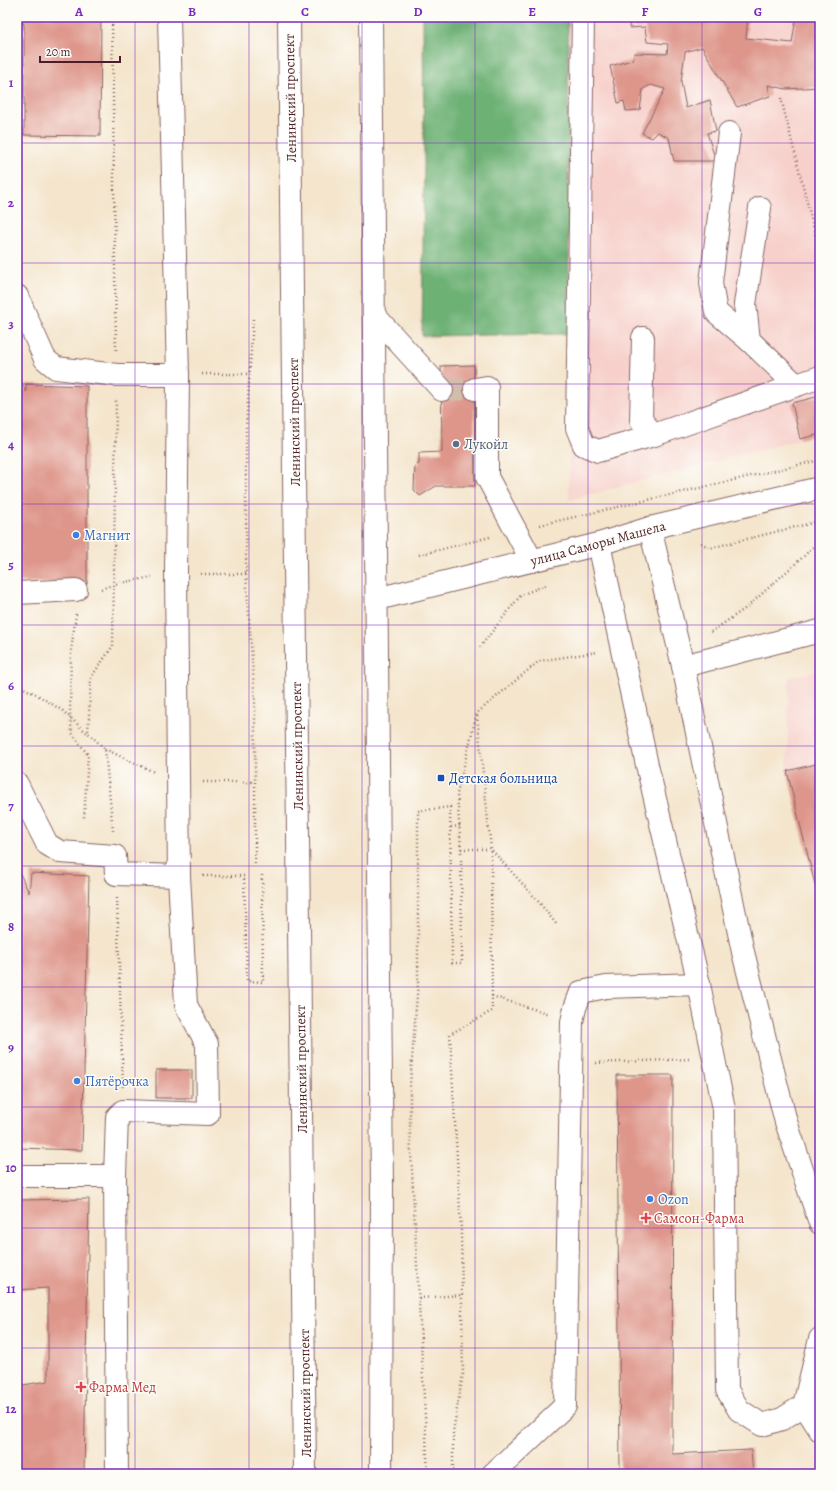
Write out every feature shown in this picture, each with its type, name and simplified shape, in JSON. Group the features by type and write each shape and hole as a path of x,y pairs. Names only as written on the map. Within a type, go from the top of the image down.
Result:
{"main road":[{"path":"117,1474 115,1176 118,1117 123,1111 208,1114 207,1044 186,1005 179,876 176,573 178,375 169,17"},
{"name":"Ленинский проспект","path":"289,17 306,1443 305,1474"},
{"path":"371,17 382,1188 381,1474"},
{"path":"583,17 577,428 584,444 598,451 654,435 820,377"},
{"path":"729,132 711,283 716,312 749,340 796,385"},
{"path":"749,340 745,304 760,208"},
{"path":"17,296 45,359 56,368 117,376 178,375"},
{"path":"374,315 442,390"},
{"path":"643,338 641,420 654,435"},
{"path":"475,389 487,387 487,477 532,561"},
{"name":"улица Саморы Машела","path":"377,599 599,544 650,528 820,488"},
{"path":"650,528 683,666 743,952 786,1122 820,1223"},
{"path":"599,544 699,984 724,1109 727,1390 739,1410 762,1425 782,1420 804,1405 820,1339"},
{"path":"17,593 76,590"},
{"path":"683,666 820,631"},
{"path":"17,784 47,844 60,852 116,865 179,876"},
{"path":"493,1474 564,1406 572,1022 581,992 606,987 699,984"},
{"path":"17,1176 115,1176"},
{"path":"804,1405 820,1430"},
{"path":"295,1474 306,1443"}],"path":[{"path":"88,733 91,678 113,646 117,376 112,17"},
{"path":"781,98 820,254"},
{"path":"253,319 246,428 246,574 255,702 255,782"},
{"path":"178,375 249,374"},
{"path":"419,554 515,530 820,460"},
{"path":"76,590 78,601 71,651 70,716 72,733 88,756 84,818"},
{"path":"17,685 36,694 70,716 105,749 116,865 123,1090"},
{"path":"453,1474 453,1432 463,1374 461,1229 450,1034 492,1011 491,849 477,713"},
{"path":"428,1474 410,1133 410,1086 418,982 418,811 450,807 452,963 462,963 461,849 457,794"},
{"path":"255,807 255,865"},
{"path":"451,826 460,826"},
{"path":"461,849 491,849 538,901 557,925"},
{"path":"179,876 244,876 247,981 263,982 262,872"},
{"path":"492,996 572,1022"},
{"path":"572,1064 714,1058"},
{"path":"419,1298 462,1295"}],"shaded area":[{"path":"568,17 820,17 820,434 569,500"},
{"path":"820,670 820,902 787,771 789,678"}],"green space":[{"path":"423,17 568,17 569,334 422,336 424,163"}],"building":[{"path":"21,17 101,17 100,136 24,135 24,25"},
{"path":"630,17 748,17 746,38 792,43 796,17 820,17 820,87 786,89 768,85 770,96 737,107 702,47 685,52 681,82 686,108 710,100 716,131 707,133 716,161 674,161 669,138 658,132 652,138 642,133 665,89 651,85 643,89 640,110 626,111 624,101 618,103 610,66 632,60 635,53 667,54 668,44 647,42 645,27 629,28"},
{"path":"474,365 475,486 436,486 420,496 414,490 415,465 419,464 419,453 442,452 441,366"},
{"path":"17,373 26,392 26,384 87,386 87,584 17,582"},
{"path":"820,396 820,434 800,439 792,403"},
{"path":"820,763 820,900 819,901 787,771"},
{"path":"17,867 29,893 31,873 89,876 82,1150 17,1148"},
{"path":"156,1070 192,1070 192,1098 156,1098"},
{"path":"617,1075 673,1075 672,1454 751,1450 753,1474 620,1474"},
{"path":"89,1199 84,1474 17,1474 17,1372 23,1385 48,1381 48,1288 17,1290 17,1200"}],"tunnel":[{"path":"442,390 475,389"}],"place":[{"name":"Лукойл","path":"456,444"},
{"name":"Магнит","path":"76,535"},
{"name":"Детская больница","path":"441,778"},
{"name":"Пятёрочка","path":"77,1081"},
{"name":"Ozon","path":"650,1199"},
{"name":"Самсон-Фарма","path":"646,1218"},
{"name":"Фарма Мед","path":"81,1387"}]}
